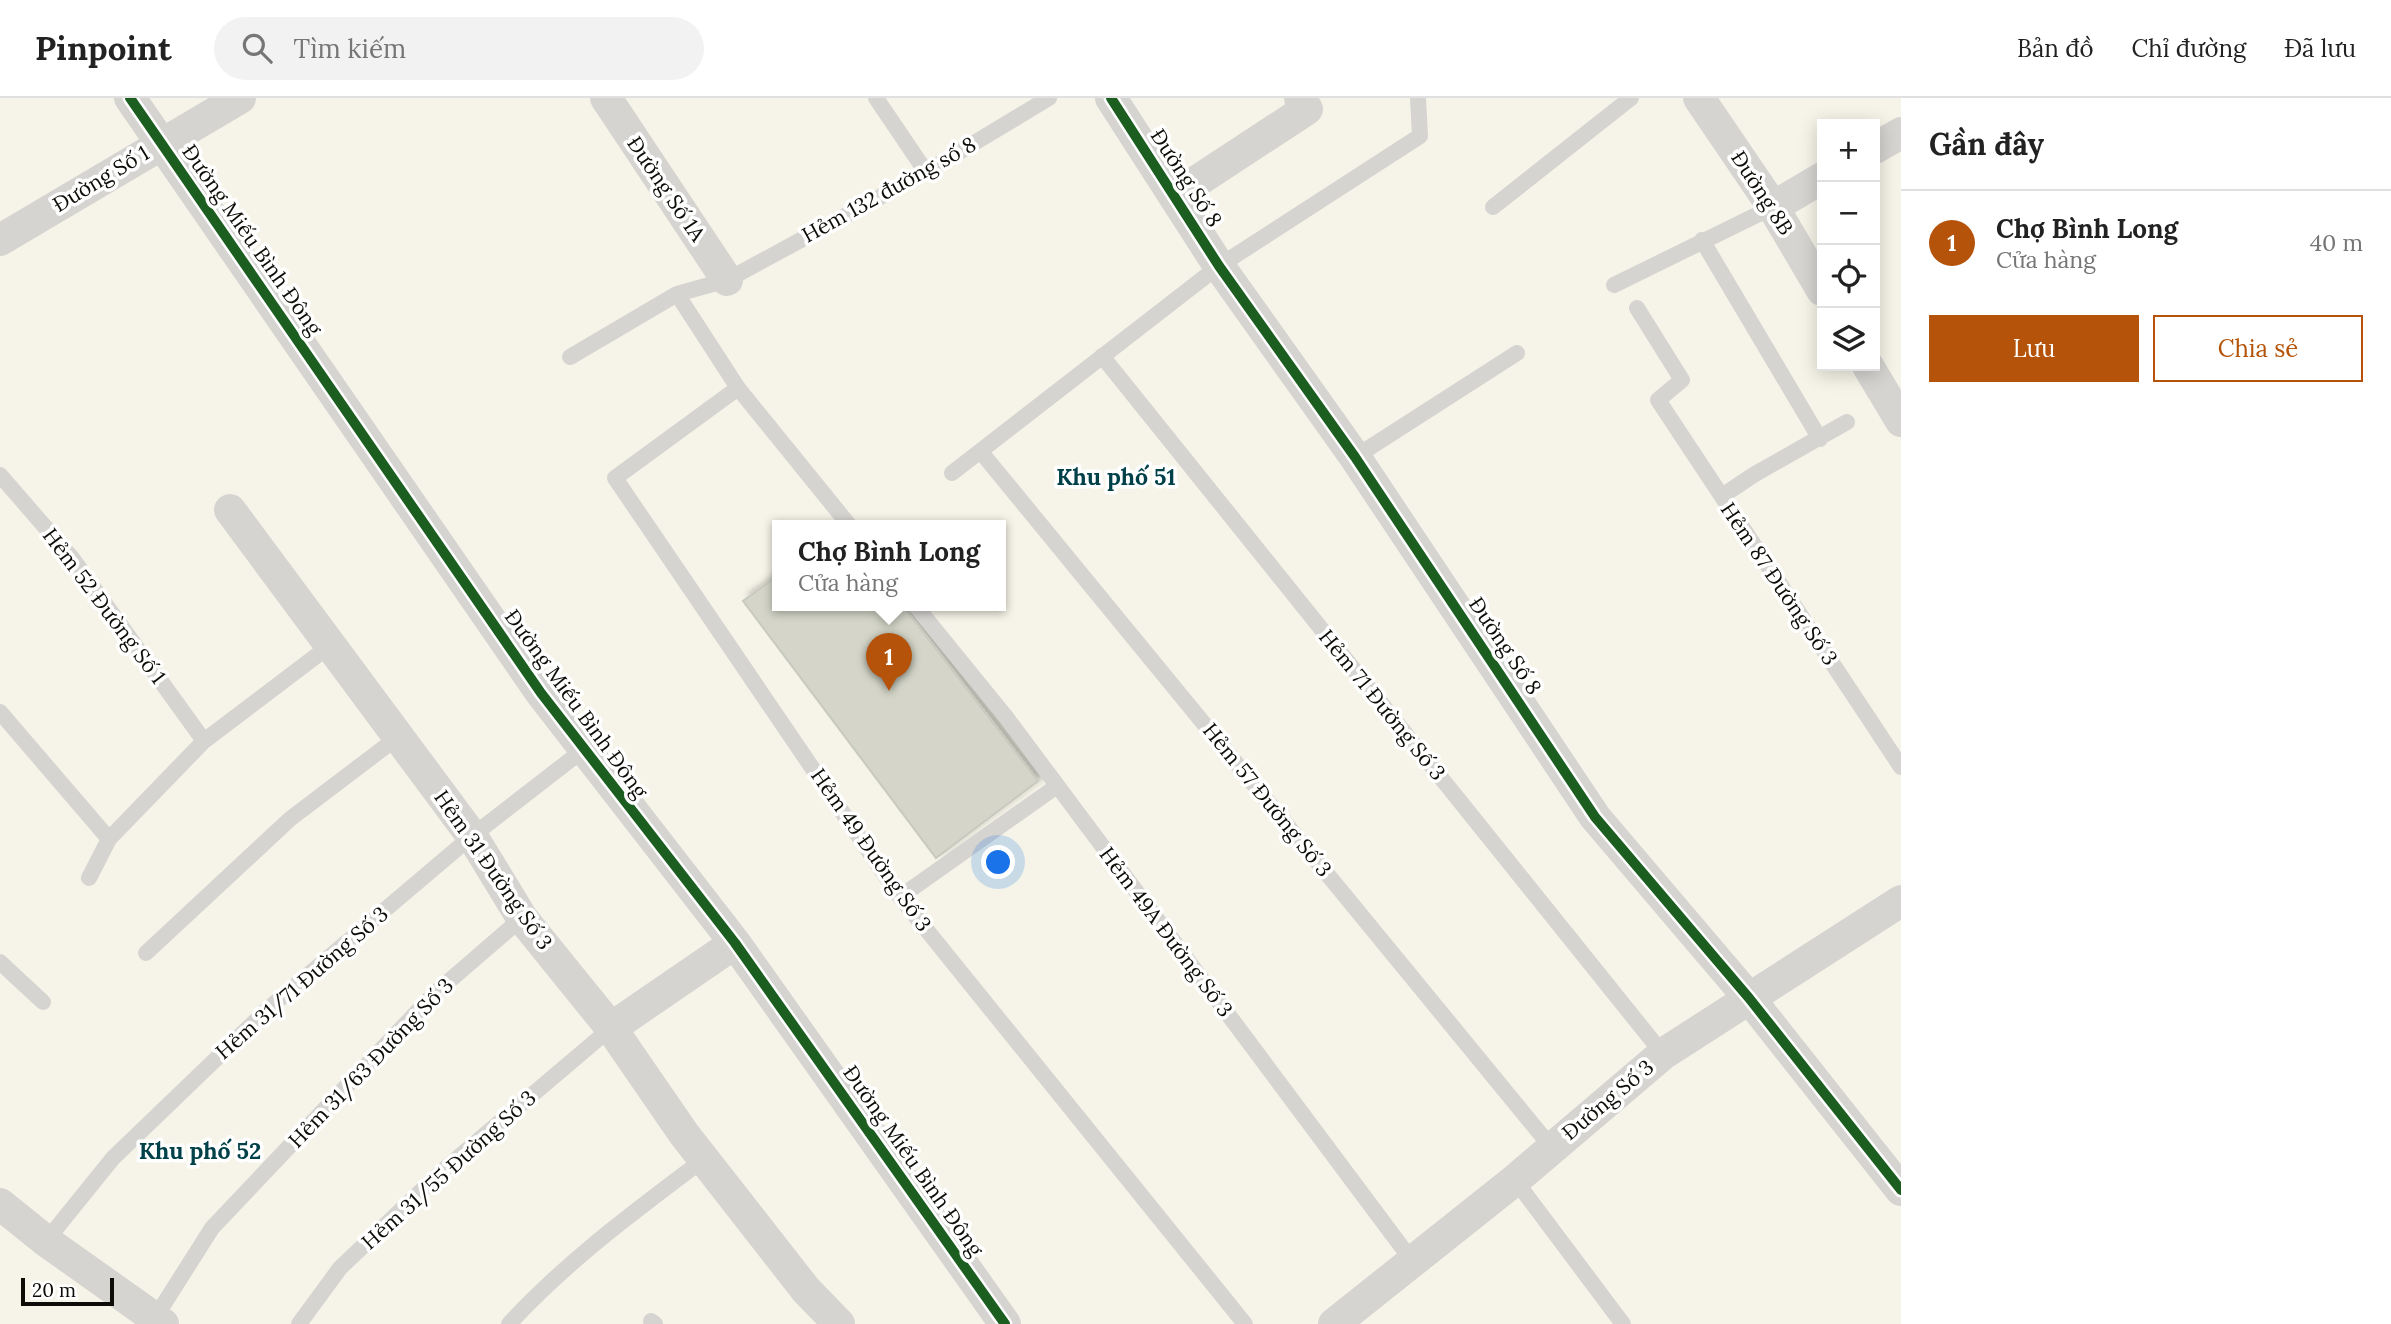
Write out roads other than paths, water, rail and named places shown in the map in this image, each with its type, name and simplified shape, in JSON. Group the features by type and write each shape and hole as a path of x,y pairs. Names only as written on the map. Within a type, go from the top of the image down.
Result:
{"street":[{"name":"Đường Miếu Bình Đông","path":"130,98 583,750 735,943 1005,1324"},
{"name":"Đường Số 1","path":"0,240 240,98"},
{"name":"Đường Số 1A","path":"606,98 727,280"},
{"name":"Đường Số 8","path":"1111,98 1176,195 1219,266 1355,457 1595,817 1749,998 1901,1190"},
{"path":"1176,195 1307,109 1300,98"},
{"name":"Đường 8B","path":"1699,98 1773,206 1817,281"},
{"path":"1773,206 1817,181"},
{"path":"1871,371 1901,421"},
{"name":"Hẻm 31 Đường Số 3","path":"230,510 472,836 522,918 611,1028 704,1159 806,1290 839,1324"},
{"name":"Đường Số 3","path":"1334,1324 1515,1180 1663,1054 1901,901"},
{"path":"611,1028 735,943"},
{"path":"0,1204 46,1241 159,1321"}],"lane":[{"path":"876,98 926,172"},
{"name":"Hẻm 132 đường số 8","path":"727,280 926,172 1049,98"},
{"path":"952,473 1219,266 1420,136 1418,98"},
{"path":"1493,207 1631,98"},
{"path":"1614,285 1773,206"},
{"path":"1702,240 1820,439"},
{"path":"570,357 677,294 727,280"},
{"path":"677,294 738,388 845,520"},
{"name":"Hẻm 87 Đường Số 3","path":"1637,309 1682,380 1658,400 1901,767"},
{"path":"1355,457 1517,353"},
{"name":"Hẻm 71 Đường Số 3","path":"1102,356 1663,1054"},
{"name":"Hẻm 49 Đường Số 3","path":"738,388 615,478 901,897 1245,1324"},
{"path":"1722,496 1755,474 1847,422"},
{"name":"Hẻm 57 Đường Số 3","path":"981,452 1552,1148"},
{"name":"Hẻm 52 Đường Số 1","path":"0,475 72,558 204,741"},
{"name":"Hẻm 49A Đường Số 3","path":"920,611 1057,786 1413,1262"},
{"path":"89,878 109,838 204,741 332,644"},
{"path":"0,712 109,838"},
{"path":"146,953 290,819 398,737"},
{"name":"Hẻm 31/71 Đường Số 3","path":"46,1241 113,1158 269,1008 472,836 583,750"},
{"path":"901,897 1057,786"},
{"name":"Hẻm 31/63 Đường Số 3","path":"159,1321 212,1228 434,994 522,918"},
{"path":"0,962 43,1002"},
{"name":"Hẻm 31/55 Đường Số 3","path":"299,1324 340,1268 442,1172 611,1028"},
{"path":"509,1324 561,1270 704,1159"},
{"path":"1515,1180 1623,1324"}],"place":[{"name":"Chợ Bình Long","path":"889,691"}],"district":[{"name":"Khu phố 51","path":"1116,477"},
{"name":"Khu phố 52","path":"200,1151"}]}
